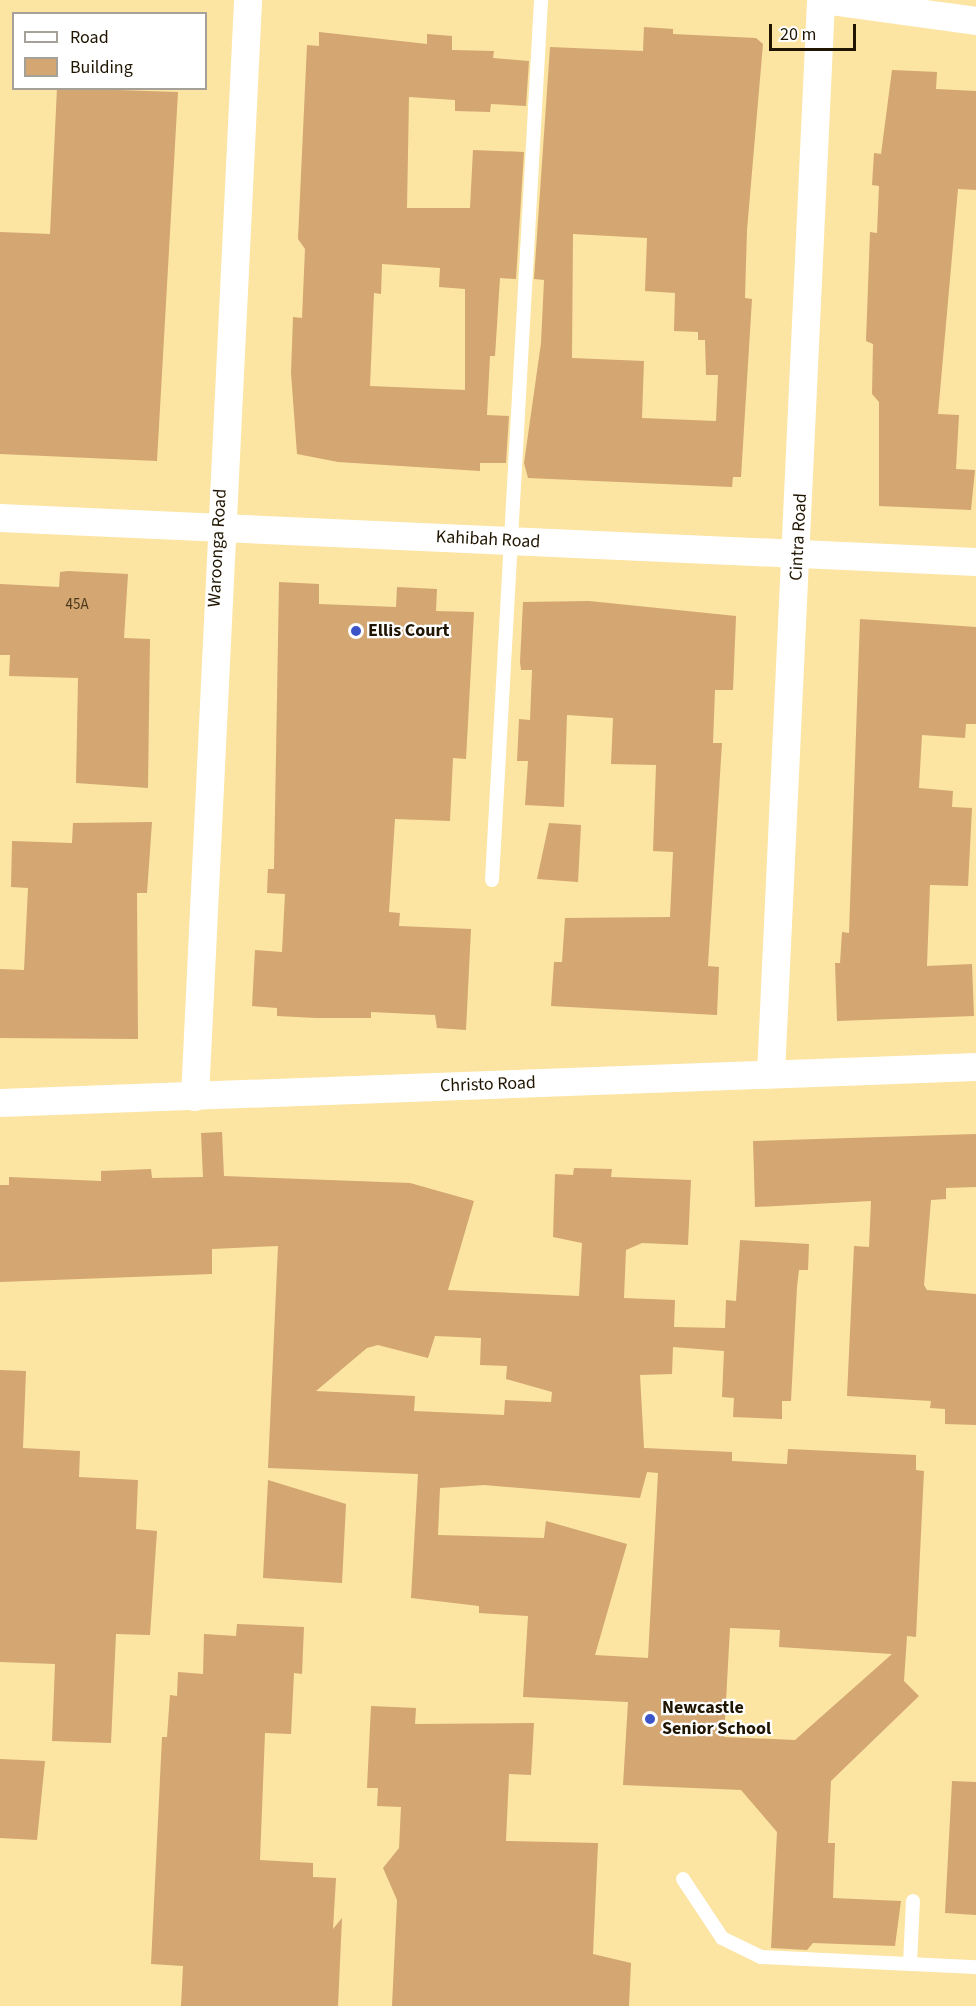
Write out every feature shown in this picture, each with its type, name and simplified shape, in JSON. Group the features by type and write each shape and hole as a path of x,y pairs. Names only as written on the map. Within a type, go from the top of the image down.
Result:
{"street":[{"name":"Waroonga Road","path":"195,1097 219,527 248,0"},
{"path":"822,0 976,21"},
{"name":"Cintra Road","path":"771,1074 799,553 822,0"},
{"name":"Kahibah Road","path":"0,518 976,562"},
{"name":"Christo Road","path":"0,1103 976,1066"}],"lane":[{"path":"492,880 541,0"},
{"path":"683,1879 722,1938 762,1957 976,1967"},
{"path":"910,1964 913,1902"}],"building":[{"path":"644,27 673,29 673,34 756,38 763,44 747,230 745,298 752,299 741,477 733,477 732,487 528,478 524,463 541,343 544,280 534,279 550,47 643,51","holes":["573,234 647,238 645,291 675,293 674,331 698,332 698,340 705,340 706,375 718,375 716,421 642,418 644,361 572,358"]},
{"path":"319,32 427,44 427,34 452,36 452,50 494,51 493,58 529,61 526,106 491,104 490,112 455,111 455,100 409,97 407,208 470,208 473,150 524,152 516,279 500,278 495,356 490,356 487,415 509,416 506,463 480,463 480,471 338,462 297,454 291,373 293,317 302,318 305,249 298,239 307,45 319,46","holes":["382,264 440,268 439,287 465,289 465,390 370,386 374,293 381,294"]},
{"path":"892,70 937,72 936,89 976,91 976,190 958,189 938,414 959,415 956,469 975,470 971,510 879,506 879,402 872,394 873,344 866,341 870,232 877,233 879,186 872,185 874,153 881,154"},
{"path":"57,90 178,92 157,461 0,454 0,232 50,234"},
{"path":"60,572 128,574 124,638 150,639 148,788 76,783 78,678 9,676 10,655 0,655 0,584 59,587"},
{"path":"279,582 319,584 319,604 396,607 397,587 437,589 436,611 474,612 466,759 453,758 450,821 395,819 389,912 400,913 399,926 471,929 466,1030 437,1028 435,1015 371,1012 371,1018 316,1018 277,1016 277,1008 252,1006 255,950 282,952 285,894 267,893 268,869 274,869"},
{"path":"589,601 736,616 733,690 715,690 713,743 722,743 708,966 719,967 717,1015 551,1006 554,962 562,962 565,918 670,917 673,852 653,851 656,765 611,764 613,718 567,715 564,807 525,805 528,761 517,761 519,719 530,720 532,670 521,670 523,602"},
{"path":"860,619 976,627 976,724 966,724 965,738 922,735 919,788 953,791 952,807 972,808 968,886 930,885 927,966 972,964 974,1016 837,1021 835,963 840,963 842,932 849,933"},
{"path":"152,822 147,893 137,893 138,1039 0,1038 0,969 24,970 28,888 11,887 12,841 72,843 73,823"},
{"path":"549,823 581,825 578,882 537,879"},
{"path":"222,1132 224,1176 410,1183 474,1201 448,1290 579,1296 582,1243 553,1237 555,1174 573,1175 574,1168 612,1169 611,1177 691,1180 688,1245 642,1243 626,1250 624,1298 675,1300 674,1327 725,1328 726,1300 736,1301 740,1240 809,1244 808,1270 799,1270 797,1287 791,1401 782,1401 782,1419 733,1417 734,1398 722,1397 724,1351 673,1347 672,1374 640,1375 644,1448 732,1452 732,1461 787,1464 788,1449 916,1455 916,1470 924,1471 916,1637 907,1636 904,1681 919,1696 831,1781 828,1843 835,1843 833,1898 901,1901 895,1946 813,1943 807,1950 771,1948 777,1832 741,1790 623,1785 628,1702 523,1697 528,1616 479,1613 479,1606 411,1598 418,1474 268,1468 278,1246 212,1249 212,1274 0,1282 0,1185 9,1185 9,1177 101,1181 101,1171 151,1169 152,1178 203,1177 201,1133","holes":["435,1336 481,1338 480,1365 507,1366 506,1379 552,1392 551,1402 505,1400 504,1415 414,1411 415,1396 316,1391 367,1348 378,1345 428,1358","647,1472 658,1473 648,1658 595,1655 627,1544 546,1521 544,1538 438,1535 440,1488 484,1485 640,1498","730,1628 780,1630 779,1647 892,1654 795,1740 724,1737"]},
{"path":"976,1134 976,1187 946,1188 946,1199 931,1200 924,1285 927,1290 976,1294 976,1425 945,1424 945,1409 930,1408 931,1401 847,1396 854,1246 869,1247 871,1201 755,1207 753,1141"},
{"path":"0,1370 26,1371 23,1448 80,1451 79,1477 138,1480 136,1529 157,1531 150,1635 116,1634 111,1743 52,1741 55,1664 0,1662"},
{"path":"268,1480 346,1504 342,1583 263,1578"},
{"path":"237,1624 304,1627 302,1674 294,1673 291,1734 265,1733 260,1860 313,1863 313,1877 336,1878 333,1929 342,1918 338,2006 181,2006 183,1966 151,1964 162,1737 167,1737 170,1695 177,1696 178,1672 203,1674 204,1634 236,1636"},
{"path":"371,1706 416,1708 415,1724 534,1723 531,1775 509,1774 506,1841 598,1843 593,1954 631,1963 629,2006 392,2006 397,1900 383,1868 399,1848 401,1807 377,1806 378,1788 367,1788"},
{"path":"0,1759 45,1761 37,1840 0,1838"},
{"path":"952,1781 976,1782 976,1915 945,1913"}],"place":[{"name":"Ellis Court","path":"356,631"},
{"name":"Newcastle Senior School","path":"650,1719"}]}
